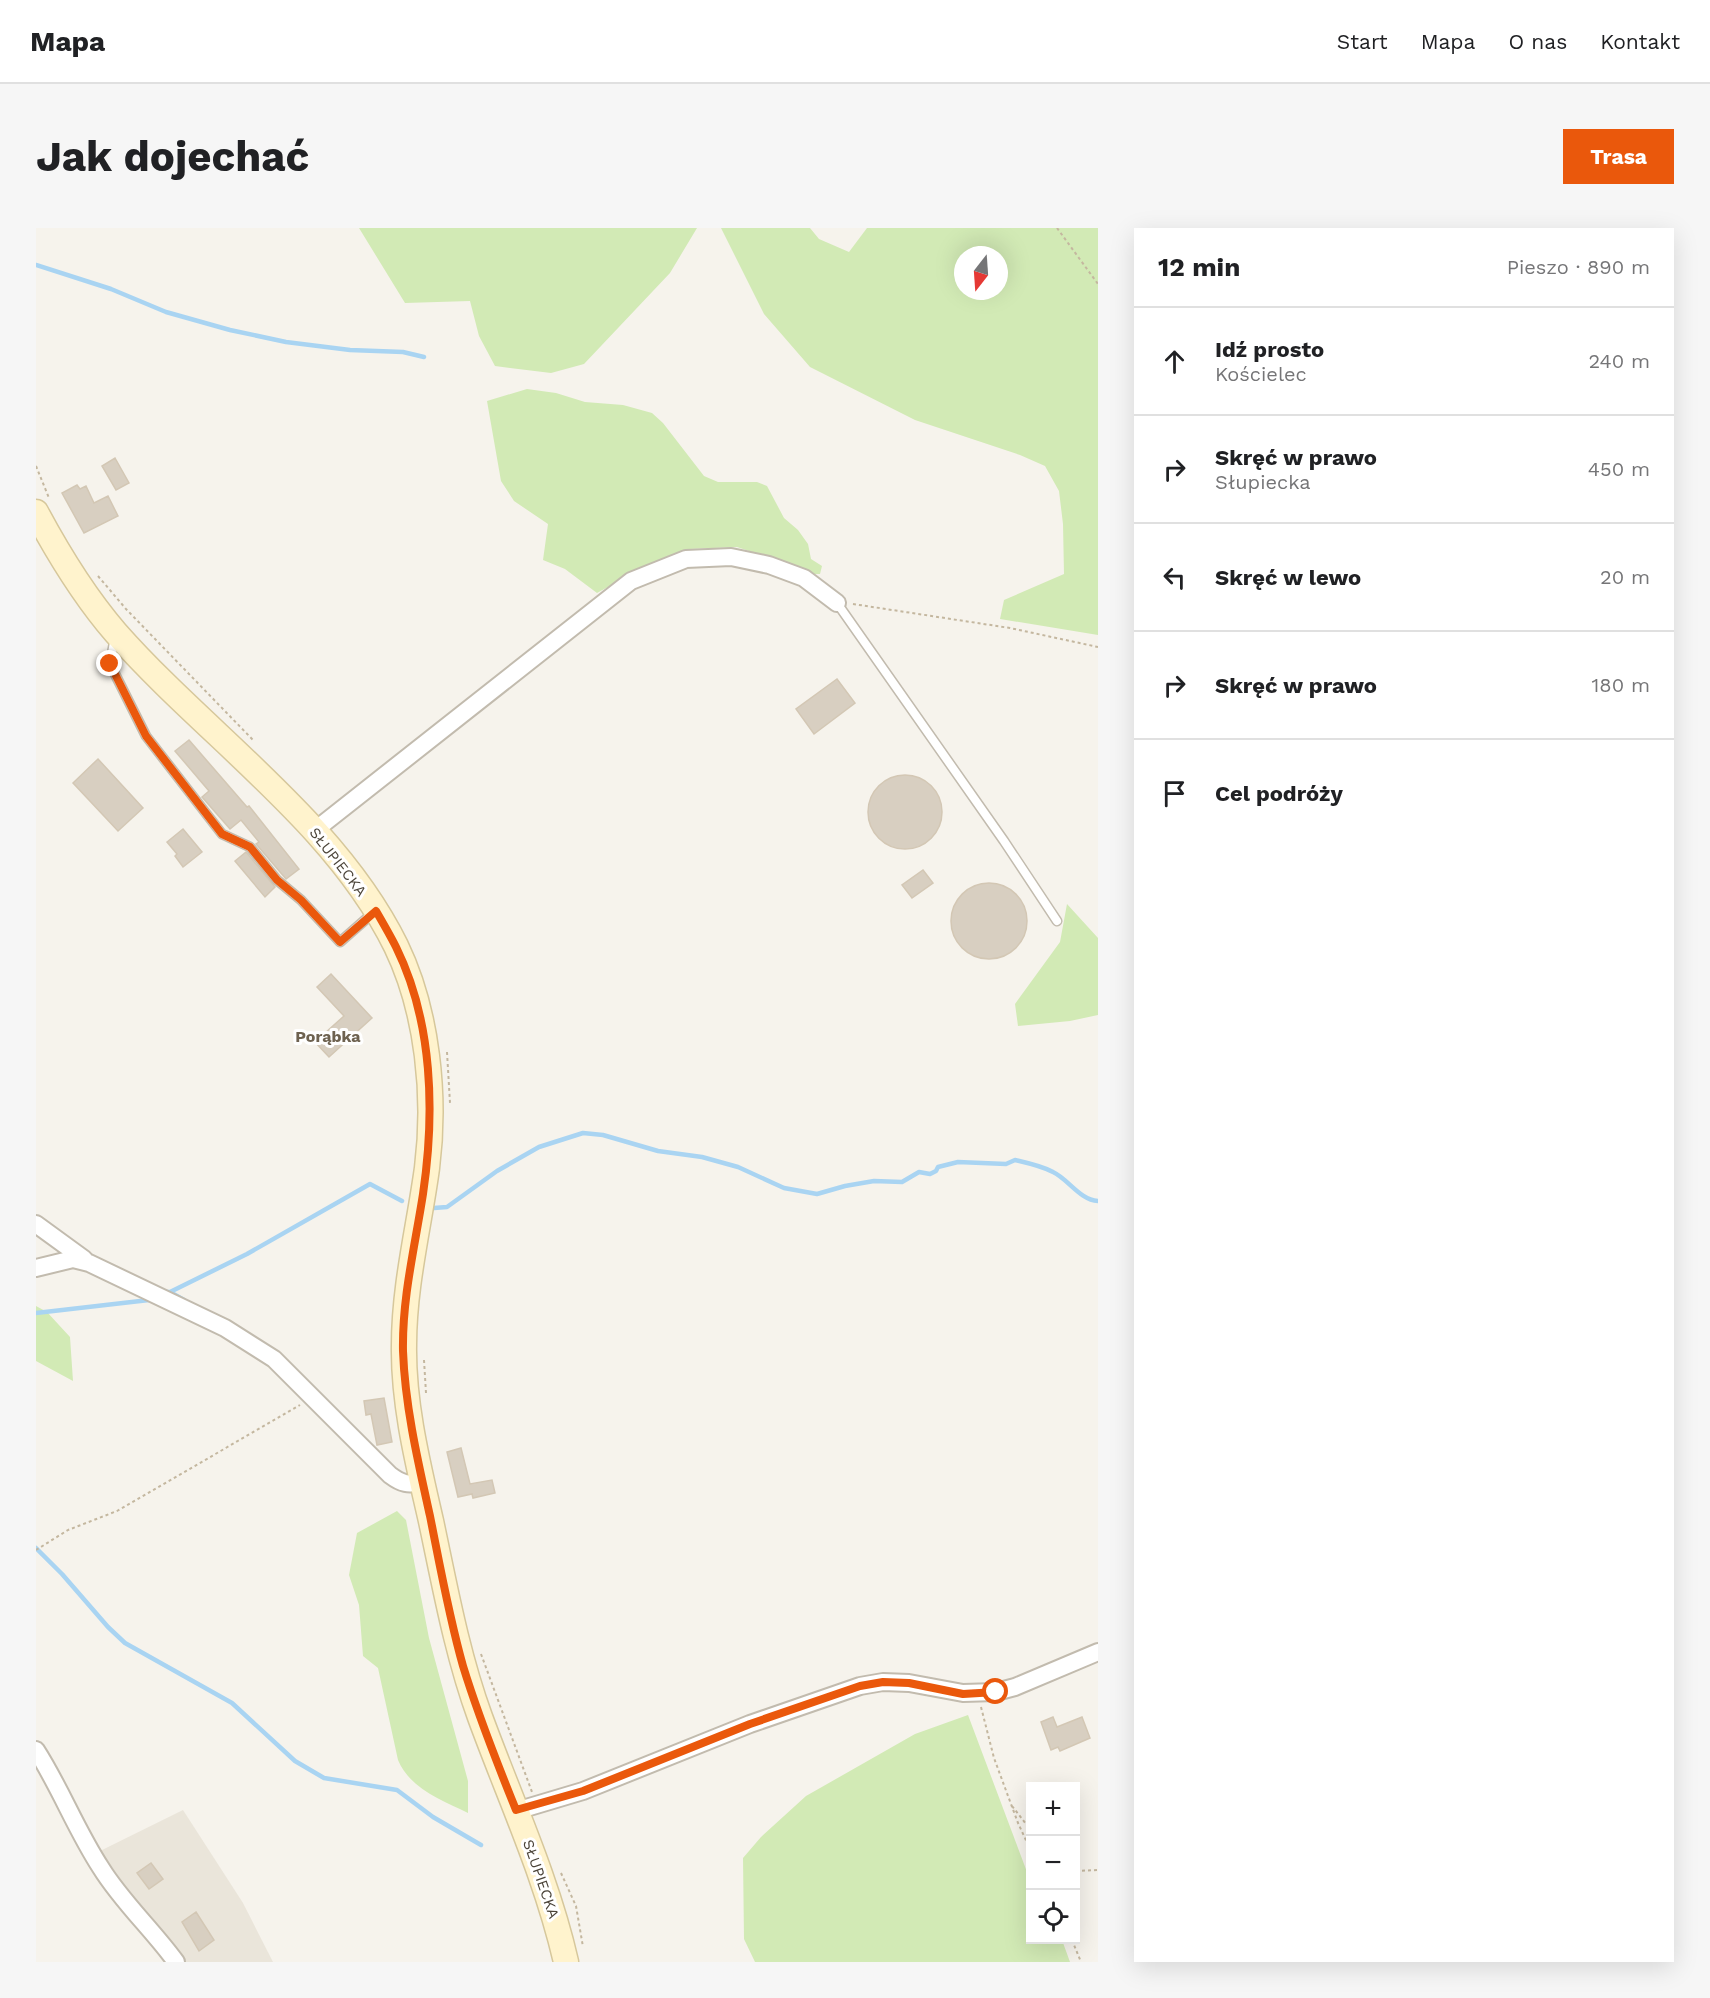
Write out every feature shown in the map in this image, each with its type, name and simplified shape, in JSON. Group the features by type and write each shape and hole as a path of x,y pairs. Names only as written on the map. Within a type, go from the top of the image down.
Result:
{"main road":[{"name":"SŁUPIECKA","path":"42,505 75,580 116,632 300,815 341,861 376,911 397,948 412,988 427,1053 430,1089 428,1154 406,1300 403,1349 409,1414 464,1666 479,1714 526,1808 545,1888 575,1955"}],"street":[{"path":"314,831 631,581 686,559 731,557 769,565 804,578 837,603"},
{"path":"36,1224 89,1263 225,1328 274,1359 390,1475 408,1485 423,1482"},
{"path":"36,1268 73,1258 89,1263"},
{"path":"526,1808 583,1791 750,1724 860,1686 883,1682 909,1683 977,1694 996,1692 1015,1687 1098,1652"},
{"path":"36,1750 101,1869 128,1906 176,1962"}],"lane":[{"path":"837,603 1004,841 1057,921"},
{"path":"116,632 110,664 146,736 222,834 250,847 277,880 301,900 340,942 376,911"}],"path":[{"path":"1057,228 1098,284"},
{"path":"36,466 42,505"},
{"path":"93,570 126,609 256,744"},
{"path":"837,603 867,605 999,627 1098,647"},
{"path":"446,1046 449,1063 450,1110"},
{"path":"424,1361 427,1383 426,1401"},
{"path":"36,1550 68,1530 117,1511 313,1397"},
{"path":"479,1645 526,1808"},
{"path":"977,1694 994,1758 1026,1840"},
{"path":"1011,1805 1026,1824"},
{"path":"559,1869 576,1906 575,1955"},
{"path":"1080,1872 1098,1870"},
{"path":"1074,1944 1081,1962"}],"shaded area":[{"path":"183,1810 243,1903 273,1962 181,1962 100,1851"}],"green space":[{"path":"359,228 697,228 670,273 584,364 551,373 495,366 479,336 470,301 405,303"},
{"path":"721,228 810,228 819,239 849,252 867,228 1098,228 1098,635 1000,619 1004,600 1064,574 1063,524 1059,491 1045,466 1020,455 915,420 810,367 764,314"},
{"path":"527,389 556,393 585,402 623,405 652,413 663,423 704,476 718,482 757,482 767,486 784,518 798,530 808,544 811,559 822,566 820,574 805,574 779,561 737,547 689,549 626,577 597,593 565,569 543,560 548,524 514,501 501,481 487,401"},
{"path":"1067,904 1098,938 1098,1015 1070,1021 1018,1026 1015,1004 1060,942"},
{"path":"36,1306 47,1312 70,1337 73,1381 36,1361"},
{"path":"397,1511 406,1520 429,1638 468,1781 468,1813 428,1792 410,1779 403,1770 398,1760 378,1668 363,1656 359,1605 349,1575 357,1533"},
{"path":"968,1715 1026,1869 1026,1944 1063,1944 1070,1962 755,1962 744,1939 743,1858 761,1837 806,1796 915,1734"}],"building":[{"path":"115,458 129,483 116,490 102,466"},
{"path":"77,485 80,489 86,486 94,503 108,496 118,516 84,533 62,493"},
{"path":"837,679 855,703 814,734 796,709"},
{"path":"189,740 247,807 249,806 299,869 286,879 256,844 259,842 241,820 230,829 202,797 209,791 175,751"},
{"path":"98,759 143,808 118,831 73,783"},
{"path":"905,775 926,781 936,791 942,812 936,833 926,843 905,849 884,843 874,833 868,812 874,791 884,781"},
{"path":"183,829 202,852 183,867 175,856 177,854 167,842"},
{"path":"246,852 275,887 265,897 235,861"},
{"path":"923,870 933,883 912,898 902,885"},
{"path":"989,883 1003,886 1016,894 1024,907 1027,921 1024,935 1016,948 1003,956 989,959 975,956 962,948 954,935 951,921 954,907 962,894 975,886"},
{"path":"331,974 372,1018 329,1057 315,1042 344,1016 317,987"},
{"path":"384,1398 392,1442 377,1445 371,1414 366,1415 364,1401"},
{"path":"461,1448 470,1484 492,1480 495,1493 473,1498 472,1494 458,1497 447,1452"},
{"path":"1053,1717 1057,1727 1082,1717 1090,1738 1060,1751 1058,1747 1051,1750 1041,1722"},
{"path":"151,1863 163,1879 149,1889 137,1873"},
{"path":"196,1912 214,1940 199,1951 182,1922"}],"waterway":[{"path":"36,265 111,289 166,312 230,330 286,342 350,350 403,352 424,357"},
{"path":"434,1208 447,1207 497,1171 539,1147 583,1133 603,1135 658,1151 702,1157 738,1167 784,1188 817,1194 874,1181 902,1182 919,1172 930,1174 938,1167 958,1162 1006,1164 1015,1160 1049,1170 1059,1175 1085,1197 1098,1201"},
{"path":"163,1292 170,1292 247,1254 370,1184 402,1201"},
{"path":"170,1292 184,1300"},
{"path":"36,1313 149,1300"},
{"path":"36,1548 125,1643 232,1703 295,1761 324,1778 397,1790 433,1817 481,1845"}],"district":[{"name":"Porąbka","path":"328,1036"}],"route":[{"path":"110,664 146,736 222,834 250,847 277,880 301,900 340,942 376,911 397,948 412,988 427,1053 431,1110 423,1195 405,1310 403,1349 409,1414 458,1644 479,1714 516,1810 583,1791 750,1724 860,1686 883,1682 909,1683 963,1694 996,1692"}]}
